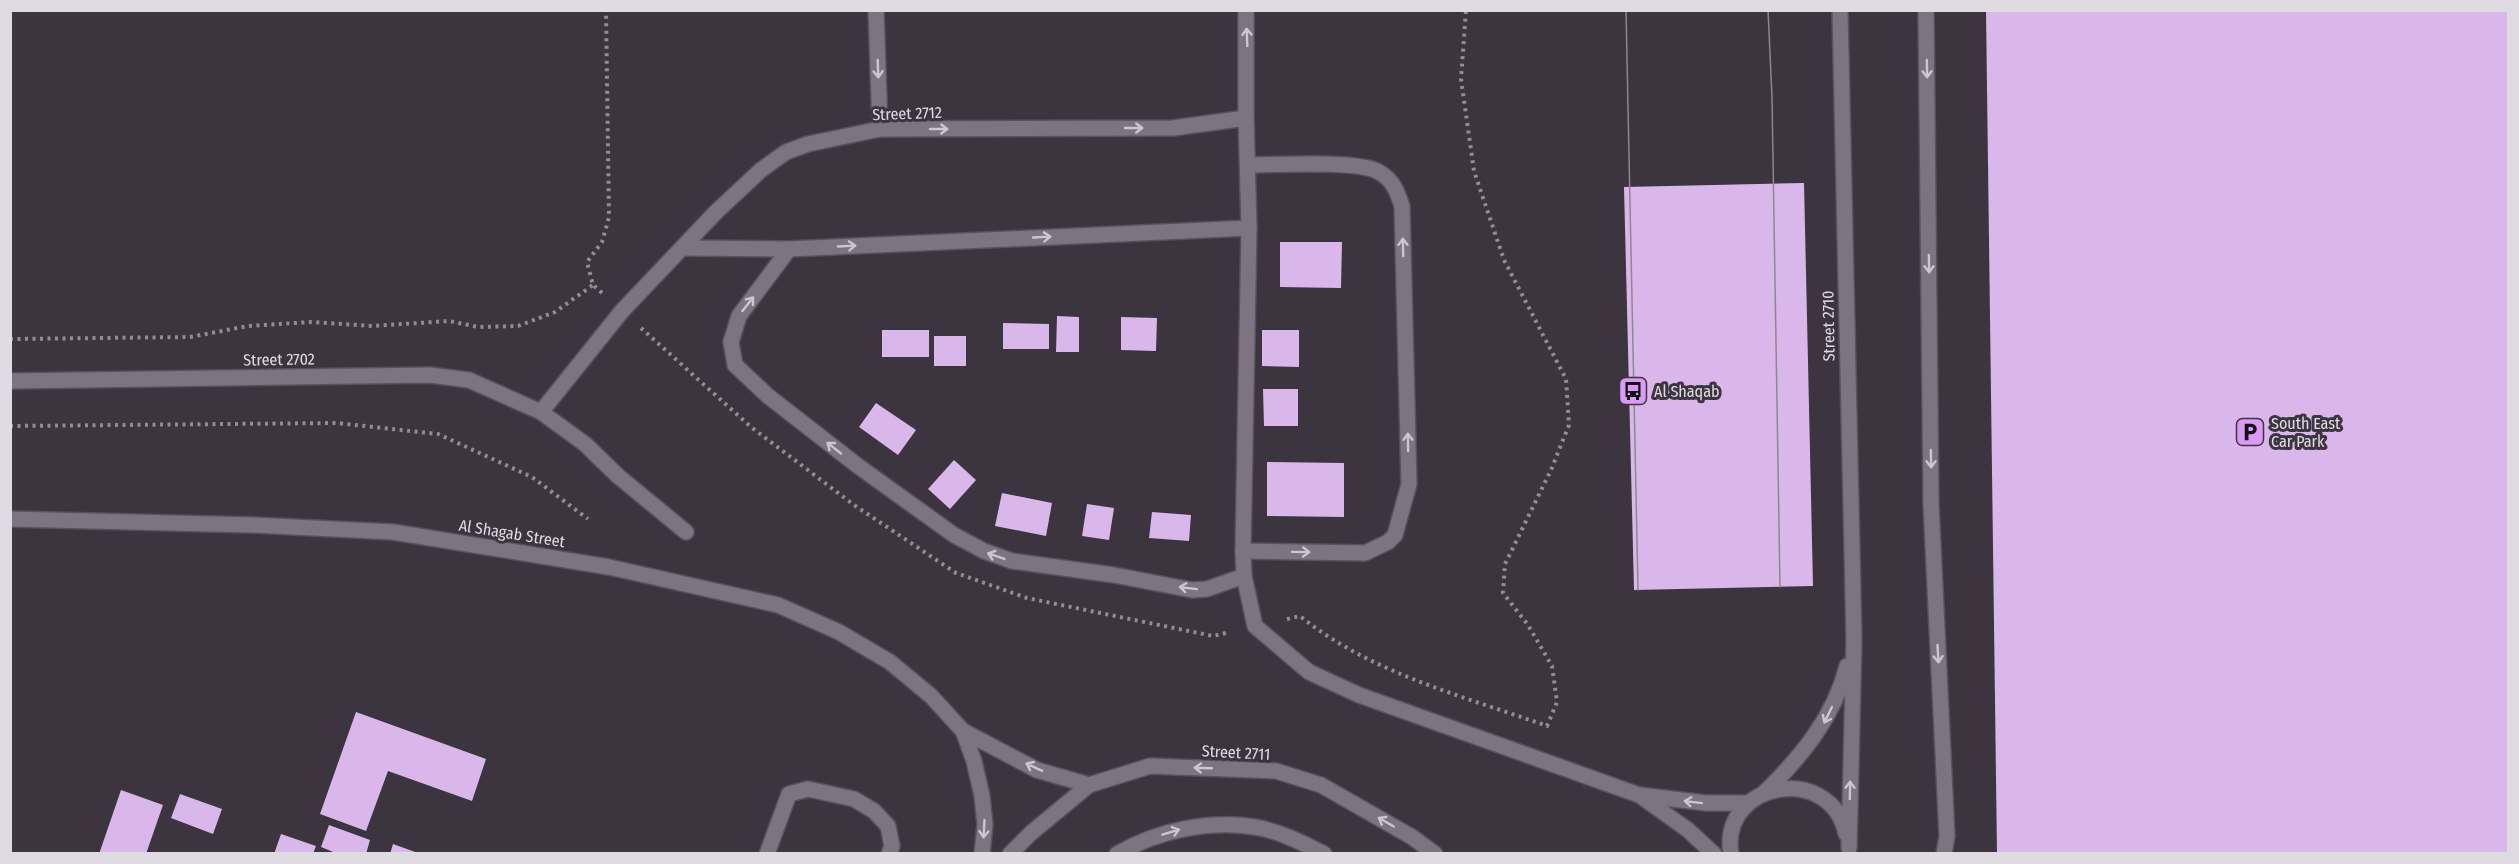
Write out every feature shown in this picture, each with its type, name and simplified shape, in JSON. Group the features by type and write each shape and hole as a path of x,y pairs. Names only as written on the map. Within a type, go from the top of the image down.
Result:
{"street":[{"path":"876,10 880,129"},
{"path":"1246,10 1249,228 1243,551 1244,576 1256,626 1310,672 1359,695 1639,795 1706,803 1746,803 1766,792 1789,787 1812,792 1832,805 1844,825 1848,851"},
{"name":"Street 2710","path":"1840,10 1854,640 1848,851"},
{"path":"1926,10 1931,504 1947,836 1944,854"},
{"name":"Street 2712","path":"541,412 622,311 716,212 761,170 786,152 808,144 880,129 1173,128 1246,118"},
{"path":"1243,551 1365,553 1388,542 1395,535 1409,484 1402,206 1395,185 1378,171 1341,164 1248,165"},
{"path":"683,248 789,249 1249,228"},
{"path":"789,249 739,316 731,342 735,365 768,396 858,466 954,535 984,551 1012,561 1114,575 1192,590 1208,589 1244,576"},
{"name":"Street 2702","path":"10,381 430,375 469,380 541,412 585,444 618,476 686,532"},
{"name":"Al Shagab Street","path":"10,519 253,525 393,532 609,567 778,606 839,632 898,669 931,696 963,731 1037,770 1089,785"},
{"name":"Street 2710","path":"1766,792 1798,761 1824,724 1843,684 1854,640"},
{"name":"Al Shagab Street","path":"963,731 974,760 986,825 982,854"},
{"name":"Street 2711","path":"1089,785 1150,766 1276,771 1321,785 1412,837 1435,854"},
{"path":"1010,854 1031,833 1089,785"},
{"path":"767,854 789,794 808,789 854,799 874,811 888,826 892,846 889,854"},
{"path":"1639,795 1688,830 1714,854"},
{"path":"1731,854 1733,826 1746,803"},
{"path":"1117,854 1139,841 1180,829 1220,825 1257,828 1296,840 1324,854"}],"path":[{"path":"606,10 609,217 602,242 588,262 593,285 751,427 854,505 956,573 1027,598 1213,636 1300,616 1326,637 1389,670 1547,726 1557,702 1552,666 1528,625 1503,593 1505,564 1551,470 1569,425 1566,379 1504,260 1474,171 1461,79 1466,10"},
{"path":"10,339 190,337 248,326 311,322 373,326 449,321 478,327 518,326 555,312 593,285"},
{"path":"10,426 337,423 438,434 532,477 588,519"}],"building":[{"name":"South East Car Park","path":"1986,10 2508,10 2508,854 1997,854"},
{"path":"1804,183 1813,586 1634,590 1624,187"},
{"path":"1280,242 1342,242 1341,288 1280,287"},
{"path":"1057,316 1079,317 1079,352 1056,352"},
{"path":"1121,317 1157,318 1156,351 1121,350"},
{"path":"1003,323 1049,324 1049,349 1003,349"},
{"path":"882,330 929,330 929,357 882,357"},
{"path":"1262,330 1299,330 1299,367 1262,366"},
{"path":"934,336 966,336 966,366 934,366"},
{"path":"1263,389 1298,389 1298,426 1264,426"},
{"path":"876,403 916,430 898,455 859,427"},
{"path":"954,460 976,480 950,509 928,489"},
{"path":"1267,462 1344,463 1344,517 1267,516"},
{"path":"1002,493 1052,503 1046,536 995,526"},
{"path":"1087,504 1114,508 1109,540 1082,536"},
{"path":"1152,512 1191,515 1189,541 1149,538"},
{"path":"356,712 486,759 472,801 388,771 366,831 320,814"},
{"path":"121,790 163,805 146,854 99,854"},
{"path":"180,794 222,809 213,834 171,818"},
{"path":"329,825 370,840 366,854 338,854 321,847"},
{"path":"281,834 316,846 313,854 274,854"},
{"path":"393,844 418,853 418,854 390,854"}],"tram line":[{"path":"1626,10 1638,590"},
{"path":"1768,10 1772,97 1780,587"}],"place":[{"name":"Al Shaqab","path":"1633,391"},
{"name":"South East Car Park","path":"2250,432"}]}
